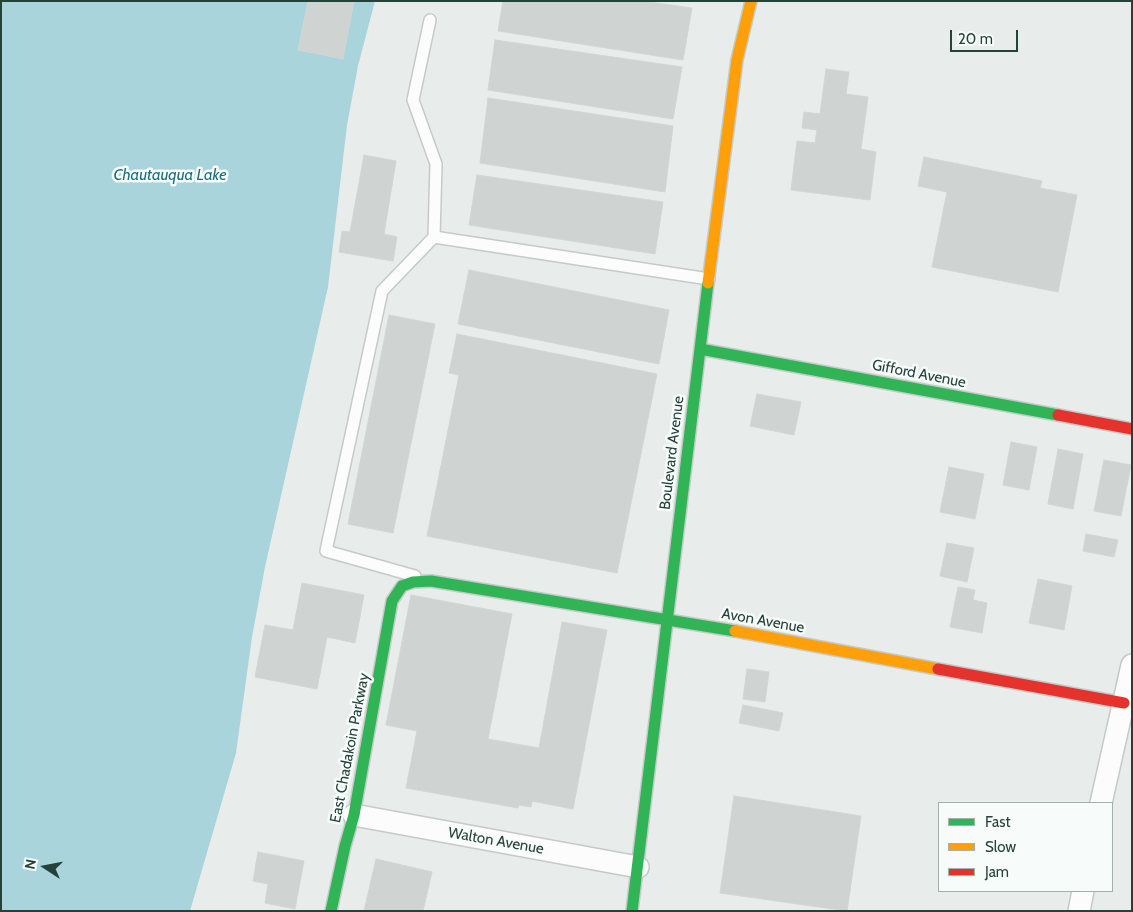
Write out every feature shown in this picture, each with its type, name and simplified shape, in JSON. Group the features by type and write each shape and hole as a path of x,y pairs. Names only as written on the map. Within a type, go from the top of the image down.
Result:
{"street":[{"name":"Boulevard Avenue","path":"632,911 737,60 751,1"},
{"name":"Gifford Avenue","path":"700,349 1132,429"},
{"name":"Avon Avenue","path":"398,592 402,586 413,582 431,581 668,619 1124,703"},
{"name":"East Chadakoin Parkway","path":"331,911 345,846 354,815 392,601 398,592"},
{"path":"1101,802 1132,665"},
{"name":"Walton Avenue","path":"354,815 638,867"},
{"path":"1079,911 1083,892"}],"lane":[{"path":"430,20 413,100 436,164 434,237 382,291 326,551 431,581"},
{"path":"434,237 709,279"}],"water":[{"name":"Chautauqua Lake","path":"1,1 375,1 358,66 347,125 328,287 265,567 252,637 236,753 190,911 1,911"}],"building":[{"path":"308,1 354,1 343,59 298,50"},
{"path":"503,1 643,1 692,8 683,60 498,31"},
{"path":"495,40 682,67 673,119 488,90"},
{"path":"826,69 849,72 846,94 868,97 861,149 876,152 870,200 791,190 797,141 815,143 817,130 802,128 804,112 820,114"},
{"path":"488,98 673,126 665,192 480,163"},
{"path":"364,155 396,161 384,234 397,237 393,261 339,252 342,231 350,232"},
{"path":"924,157 1042,181 1040,188 1077,195 1058,292 932,267 947,192 918,186"},
{"path":"477,175 663,202 655,254 469,225"},
{"path":"469,270 669,310 659,364 458,324"},
{"path":"389,315 435,324 393,533 348,524"},
{"path":"457,334 657,374 617,573 427,536 459,375 449,373"},
{"path":"757,394 801,402 794,435 750,426"},
{"path":"1011,442 1037,447 1029,490 1003,485"},
{"path":"1058,449 1083,454 1073,509 1048,504"},
{"path":"1104,460 1131,465 1121,516 1094,511"},
{"path":"949,467 984,474 975,519 940,512"},
{"path":"1086,534 1118,540 1114,557 1083,551"},
{"path":"947,543 974,548 967,582 940,576"},
{"path":"1038,579 1072,586 1064,630 1029,623"},
{"path":"302,583 364,595 355,643 327,637 317,689 255,677 265,625 293,630"},
{"path":"958,587 975,590 973,600 987,603 982,633 950,627"},
{"path":"411,595 512,614 488,739 539,748 562,622 607,630 573,809 532,801 531,807 519,805 518,808 406,788 417,731 386,725"},
{"path":"747,669 769,672 765,702 743,699"},
{"path":"743,705 783,713 779,731 739,723"},
{"path":"734,796 861,816 847,911 720,893"},
{"path":"258,852 304,861 295,909 265,903 268,884 253,881"},
{"path":"376,859 432,872 423,911 364,911"}],"traffic: fast":[{"path":"632,911 708,283"},
{"path":"700,349 1058,415"},
{"path":"331,911 345,846 354,815 392,601 402,586 413,582 431,581 735,631"}],"traffic: slow":[{"path":"708,283 737,60 751,1"},
{"path":"735,631 938,669"}],"traffic: jam":[{"path":"1058,415 1132,429"},
{"path":"938,669 1124,703"}]}
